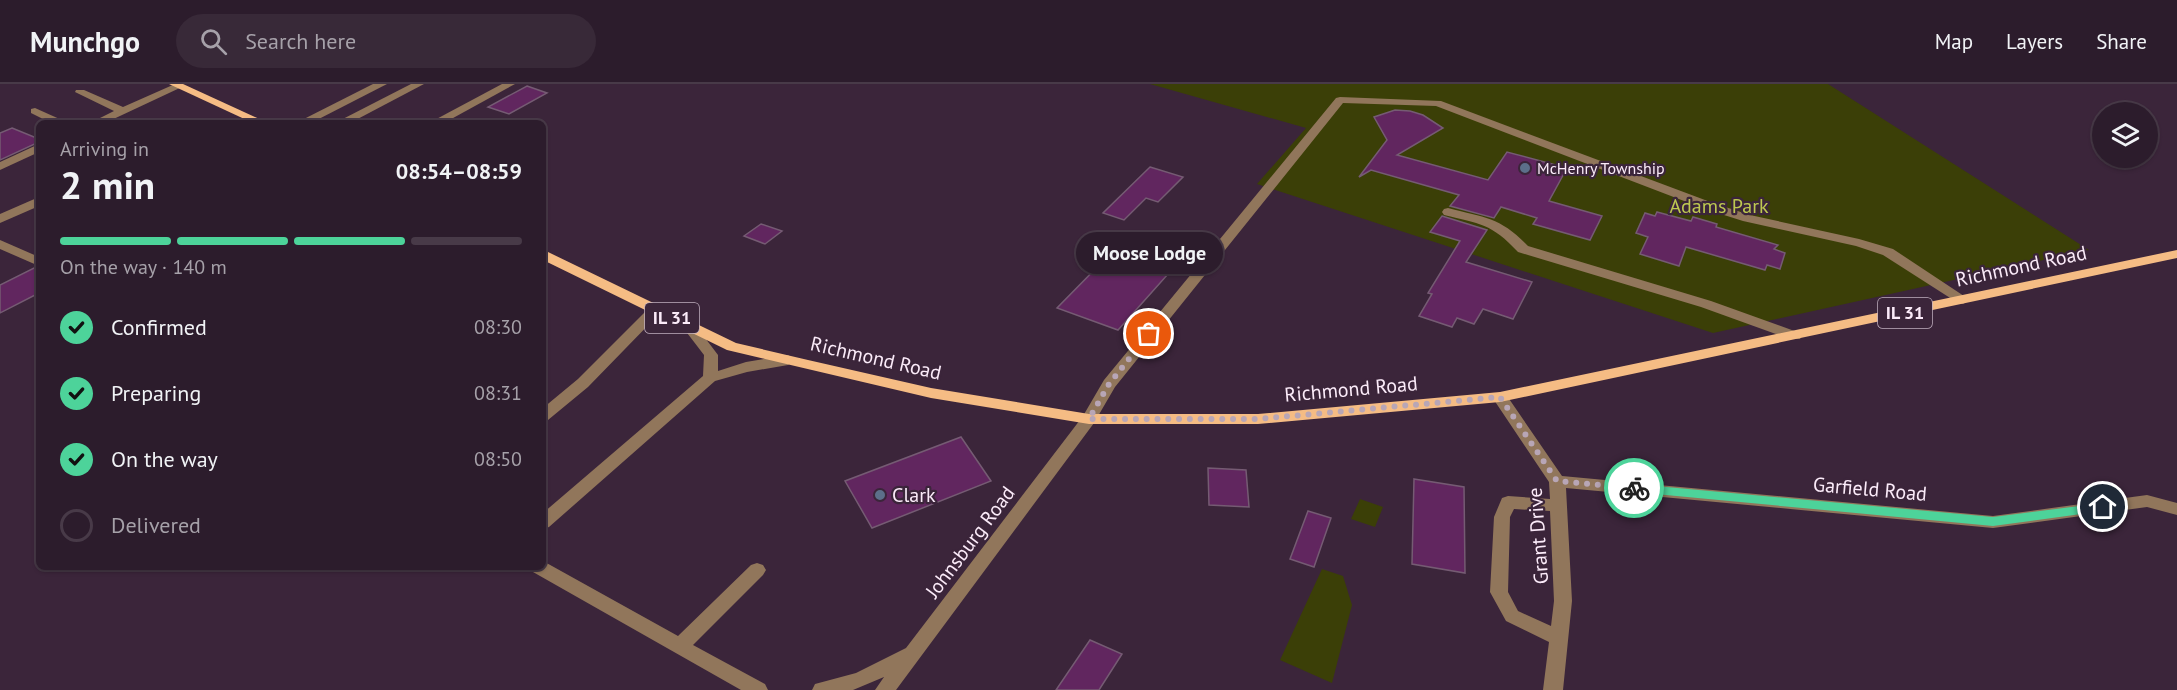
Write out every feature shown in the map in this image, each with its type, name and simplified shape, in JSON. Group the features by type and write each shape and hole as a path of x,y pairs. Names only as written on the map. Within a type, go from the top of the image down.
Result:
{"main road":[{"path":"176,85 255,120"},
{"name":"Richmond Road","path":"546,256 732,347 931,393 1089,419 1258,419 1500,397 2177,254"}],"street":[{"path":"308,120 382,84"},
{"path":"347,120 419,84"},
{"path":"451,120 510,84"},
{"path":"103,120 176,85"},
{"path":"80,92 123,111"},
{"name":"Johnsburg Road","path":"885,690 1089,419 1109,384 1340,100 1437,103 1719,209 1788,229 1859,243 1888,252 1963,300"},
{"path":"35,111 54,120"},
{"path":"0,166 36,149"},
{"path":"0,219 36,202"},
{"path":"1448,212 1494,224 1506,231 1522,249 1706,304 1795,336"},
{"path":"0,244 36,261"},
{"path":"546,414 583,383 656,310"},
{"path":"687,325 711,355 710,378"},
{"path":"546,520 710,378 746,367 788,360"},
{"name":"Grant Drive","path":"1500,397 1557,481 1563,601 1553,690"},
{"name":"Garfield Road","path":"1557,481 1993,522 2147,501 2177,508"},
{"path":"1559,506 1508,502 1502,517 1499,592 1512,616 1559,638"},
{"path":"544,570 758,690"},
{"path":"680,646 757,570"},
{"path":"822,690 860,680 913,652"}],"green space":[{"name":"Adams Park","path":"1150,84 1828,84 2089,250 1713,333 1257,184 1306,128"},
{"path":"1360,499 1383,507 1375,527 1351,519"},
{"path":"1322,569 1343,576 1352,605 1332,683 1280,660"}],"building":[{"path":"527,86 547,93 509,114 488,107"},
{"path":"1395,110 1423,115 1443,128 1397,155 1488,180 1507,152 1567,168 1549,201 1602,216 1590,240 1533,224 1537,218 1501,207 1494,218 1450,206 1459,195 1371,170 1359,177 1387,140 1374,117"},
{"path":"12,128 36,138 36,143 0,160 0,133"},
{"path":"1150,167 1183,177 1158,202 1146,198 1124,220 1103,213"},
{"path":"1657,212 1691,221 1693,217 1717,224 1716,227 1778,245 1774,249 1785,253 1780,269 1767,265 1765,270 1686,247 1679,266 1640,254 1648,237 1636,233 1645,213 1655,216"},
{"path":"1442,216 1487,230 1466,262 1532,282 1513,319 1483,309 1474,324 1457,318 1452,327 1419,316 1432,294 1428,293 1460,241 1430,232"},
{"path":"761,224 782,231 765,244 744,236"},
{"path":"1111,253 1146,265 1153,259 1172,265 1166,271 1169,273 1118,330 1057,308"},
{"path":"36,267 36,295 0,313 0,285"},
{"path":"961,437 991,481 872,528 845,481"},
{"path":"1208,468 1246,470 1249,507 1209,505"},
{"path":"1414,479 1464,487 1465,573 1412,564"},
{"path":"1308,511 1331,518 1314,567 1290,559"},
{"path":"1090,640 1122,654 1099,690 1056,690"}],"way so far":[{"path":"1149,334 1109,384 1089,419 1258,419 1500,397 1557,481 1634,488"}],"place":[{"name":"McHenry Township","path":"1525,168"},
{"name":"Moose Lodge","path":"1149,334"},
{"name":"Clark","path":"880,495"}],"route":[{"path":"1634,488 1993,522 2103,507"}]}
